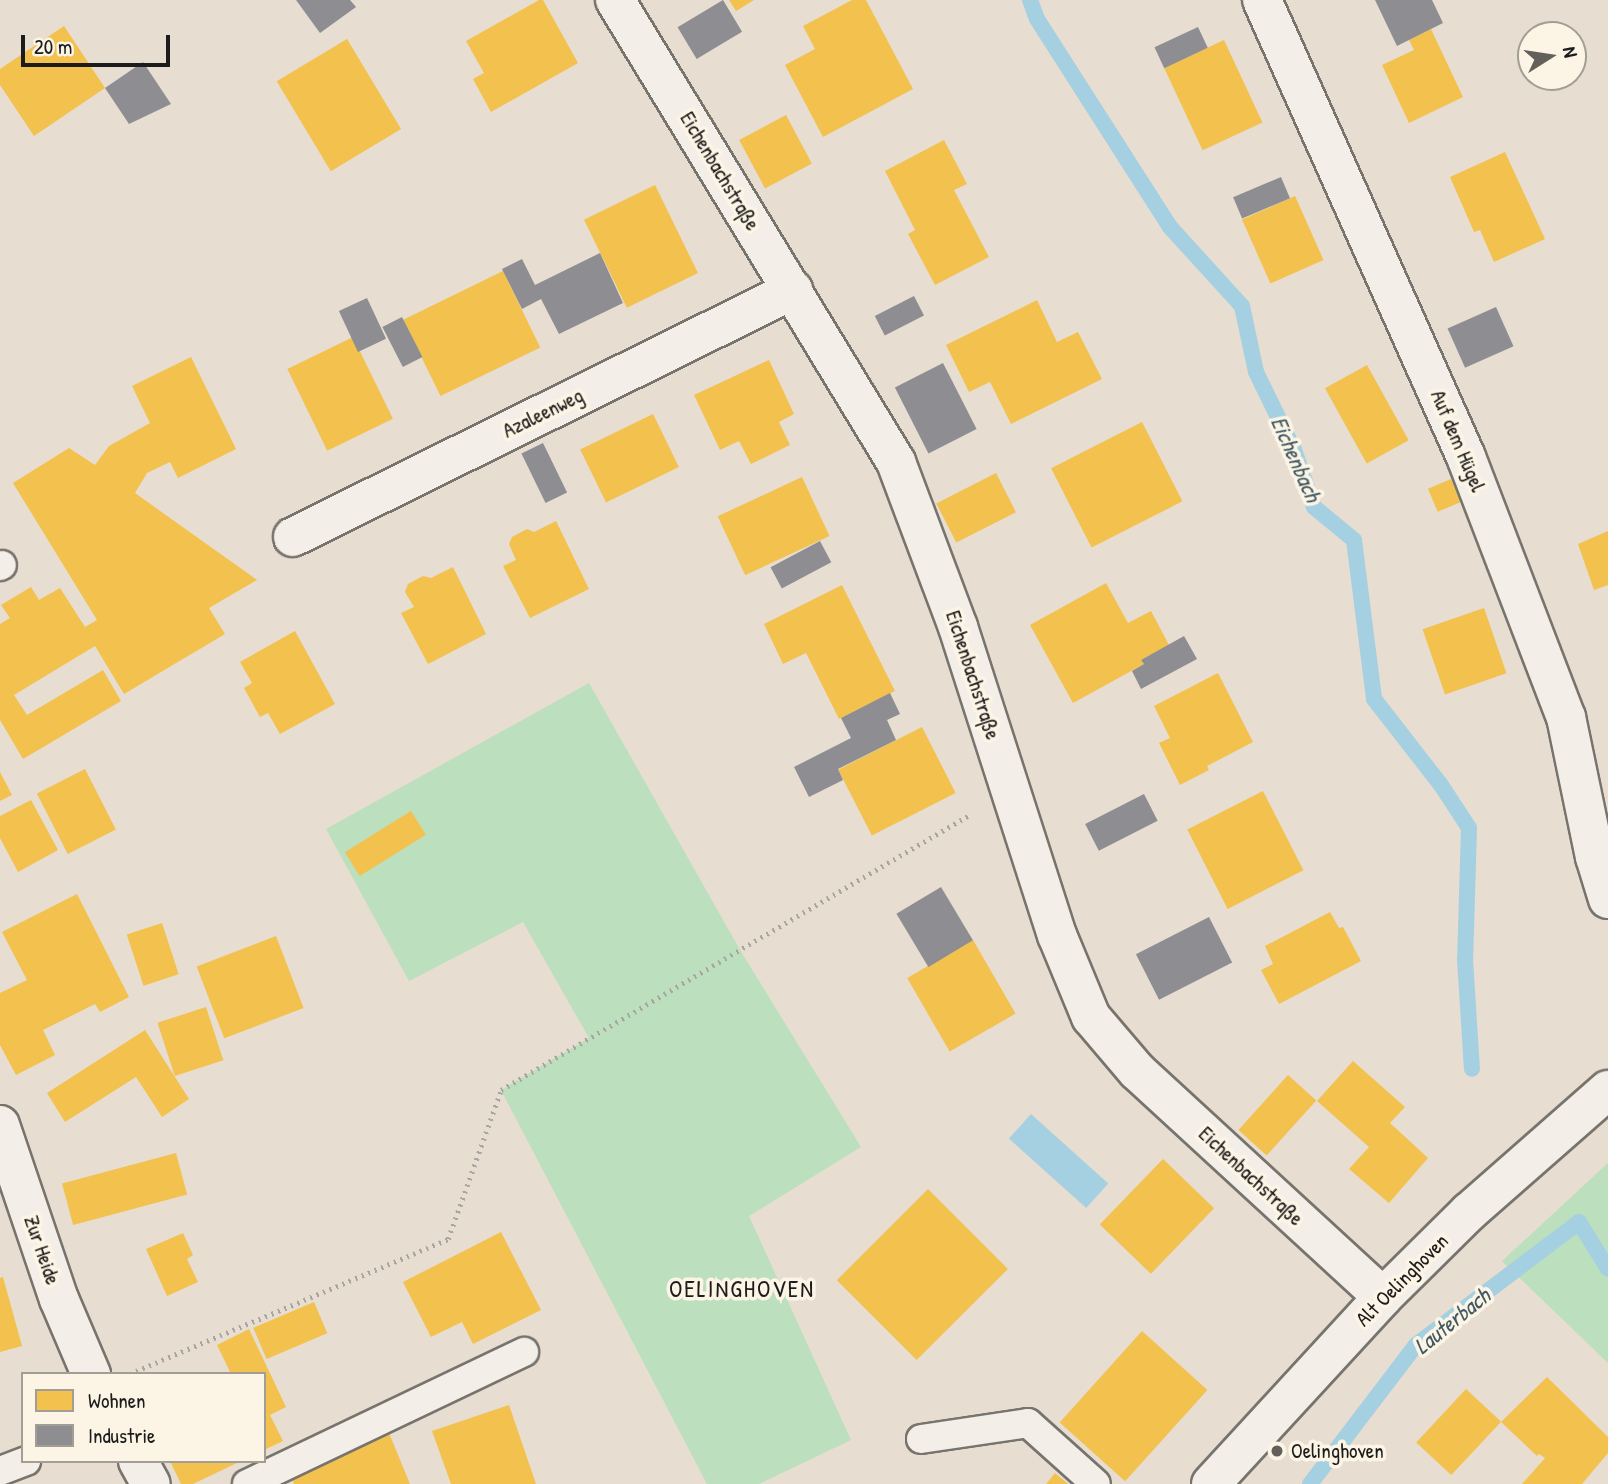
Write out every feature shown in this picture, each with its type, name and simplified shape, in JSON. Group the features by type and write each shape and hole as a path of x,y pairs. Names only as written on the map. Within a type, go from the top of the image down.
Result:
{"street":[{"name":"Eichenbachstraße","path":"615,0 896,462 958,627 1057,935 1091,1017 1137,1071 1383,1297"},
{"name":"Auf dem Hügel","path":"1262,0 1466,457 1566,717 1595,857 1608,899"},
{"name":"Azaleenweg","path":"293,537 793,290"},
{"name":"Alt Oelinghoven","path":"1211,1484 1383,1297 1469,1212 1608,1090"},
{"name":"Zur Heide","path":"0,1125 59,1299 90,1372"},
{"path":"139,1463 151,1484"}],"lane":[{"path":"247,1484 524,1352"},
{"path":"921,1439 1027,1423 1097,1484"},
{"path":"0,1471 21,1463"}],"path":[{"path":"134,1372 448,1239 501,1090 1011,790"}],"green space":[{"path":"589,683 740,950 861,1147 749,1216 851,1440 759,1484 707,1484 501,1090 589,1038 523,922 409,981 326,829"},
{"path":"1608,1163 1608,1363 1502,1261"}],"water":[{"path":"1031,1114 1108,1184 1086,1208 1009,1139"}],"building: Wohnen":[{"path":"543,0 578,63 491,112 473,79 484,73 466,41"},
{"path":"729,0 754,0 736,11"},
{"path":"852,0 866,0 913,89 823,137 785,65 815,49 803,26"},
{"path":"64,26 105,88 34,136 0,85 0,69"},
{"path":"1431,29 1463,97 1409,123 1382,65 1414,50 1409,40"},
{"path":"347,39 401,129 331,171 277,81"},
{"path":"1224,40 1262,122 1203,150 1164,68"},
{"path":"786,115 812,164 765,188 739,140"},
{"path":"944,140 967,184 954,190 989,257 935,285 908,234 915,230 885,171"},
{"path":"1505,152 1545,239 1494,262 1480,230 1474,232 1450,177"},
{"path":"655,185 698,273 627,308 584,220"},
{"path":"1295,196 1323,260 1270,284 1242,220"},
{"path":"503,271 540,347 440,396 403,320"},
{"path":"1037,300 1057,342 1078,332 1102,379 1011,424 990,382 969,392 946,345"},
{"path":"353,337 393,419 327,451 287,369"},
{"path":"191,357 236,449 178,478 170,462 147,473 135,493 257,580 209,608 225,634 124,694 95,646 14,695 27,715 103,670 121,701 23,759 0,720 0,624 10,618 1,605 31,587 39,600 60,588 85,627 97,620 13,483 69,448 95,465 109,446 150,423 132,386"},
{"path":"769,360 794,414 779,422 790,445 751,464 739,441 720,450 694,395"},
{"path":"1367,365 1409,440 1367,463 1325,388"},
{"path":"653,414 679,467 606,503 580,450"},
{"path":"1142,422 1182,501 1092,548 1051,468"},
{"path":"996,473 1016,512 956,543 936,503"},
{"path":"802,477 829,536 745,575 718,516"},
{"path":"1451,479 1461,502 1438,512 1428,489"},
{"path":"556,521 589,589 530,618 503,566 516,560 509,544 512,537 527,529 534,532"},
{"path":"1608,531 1608,585 1594,590 1578,544"},
{"path":"453,567 486,634 428,664 401,613 414,607 405,592 408,584 423,576 431,578"},
{"path":"1106,583 1128,623 1151,611 1169,645 1141,660 1144,664 1073,703 1030,625"},
{"path":"842,585 895,691 839,719 806,653 783,664 764,624"},
{"path":"1484,608 1506,673 1445,694 1423,629"},
{"path":"295,631 335,704 280,734 268,713 260,717 244,688 252,683 240,662"},
{"path":"1218,673 1253,742 1207,766 1209,770 1180,785 1159,743 1170,738 1154,706"},
{"path":"922,727 956,793 872,836 838,770"},
{"path":"85,769 116,830 68,854 37,794"},
{"path":"0,772 12,795 0,801"},
{"path":"1263,791 1303,870 1228,909 1187,830"},
{"path":"31,800 58,850 18,872 0,838 0,816"},
{"path":"411,811 426,835 360,876 345,852"},
{"path":"77,894 129,997 100,1012 95,1004 43,1030 55,1055 16,1075 0,1045 0,993 27,980 2,932"},
{"path":"1330,912 1339,928 1343,927 1361,961 1279,1004 1261,970 1273,964 1265,946"},
{"path":"162,923 179,974 143,986 127,934"},
{"path":"276,936 304,1008 224,1038 197,966"},
{"path":"973,940 1016,1014 950,1052 907,978"},
{"path":"206,1007 223,1060 175,1076 157,1023"},
{"path":"145,1030 189,1099 162,1117 136,1077 65,1122 47,1093"},
{"path":"1353,1061 1405,1107 1390,1123 1428,1158 1389,1203 1349,1169 1369,1147 1317,1101"},
{"path":"1288,1075 1316,1100 1267,1155 1238,1130"},
{"path":"176,1153 187,1195 73,1225 62,1184"},
{"path":"1163,1159 1214,1208 1151,1274 1100,1224"},
{"path":"928,1189 1008,1269 917,1360 837,1280"},
{"path":"501,1232 541,1310 473,1344 462,1322 431,1337 403,1282"},
{"path":"183,1233 193,1255 187,1259 198,1282 167,1296 146,1249"},
{"path":"3,1277 22,1346 0,1352 0,1278"},
{"path":"314,1302 327,1333 267,1359 253,1328"},
{"path":"249,1329 286,1407 270,1415 283,1441 266,1449 266,1372 230,1372 217,1345"},
{"path":"1142,1331 1207,1390 1125,1481 1060,1422"},
{"path":"1547,1377 1608,1437 1608,1453 1582,1484 1522,1484 1545,1458 1539,1454 1537,1456 1501,1422"},
{"path":"1466,1389 1501,1422 1451,1475 1416,1442"},
{"path":"509,1405 536,1484 451,1484 432,1431"},
{"path":"389,1433 410,1484 294,1484 290,1474"},
{"path":"171,1463 237,1463 193,1484 181,1484"},
{"path":"1055,1473 1068,1484 1046,1484"}],"building: Industrie":[{"path":"296,0 350,0 356,7 320,33"},
{"path":"723,0 742,32 697,59 678,27"},
{"path":"1375,0 1432,0 1443,23 1397,46"},
{"path":"1198,27 1208,48 1164,68 1154,47"},
{"path":"143,62 171,104 129,124 105,88"},
{"path":"1281,177 1290,198 1242,218 1233,197"},
{"path":"600,253 623,303 559,334 541,299 522,309 502,269 522,259 535,285"},
{"path":"914,296 924,316 885,336 875,316"},
{"path":"367,298 386,339 358,352 339,311"},
{"path":"1496,307 1513,346 1465,368 1448,329"},
{"path":"402,317 422,357 403,367 382,327"},
{"path":"943,363 977,429 928,453 895,388"},
{"path":"543,443 567,492 546,503 521,454"},
{"path":"820,541 831,562 782,588 771,567"},
{"path":"1184,636 1197,659 1141,689 1132,671 1144,664 1141,660"},
{"path":"890,693 900,714 887,720 896,740 838,769 843,780 809,797 794,767 851,738 841,718"},
{"path":"1144,794 1158,821 1099,851 1085,824"},
{"path":"941,887 973,940 928,967 896,914"},
{"path":"1209,917 1232,962 1159,1000 1136,954"}],"waterway":[{"name":"Eichenbach","path":"1030,0 1037,19 1170,227 1242,306 1256,372 1294,450 1314,507 1354,540 1374,699 1441,785 1469,828 1465,959 1472,1069"},
{"name":"Lauterbach","path":"1310,1484 1416,1345 1579,1222 1608,1269"}],"place":[{"name":"Oelinghoven","path":"1277,1451"}],"district":[{"name":"OELINGHOVEN","path":"742,1289"}]}
